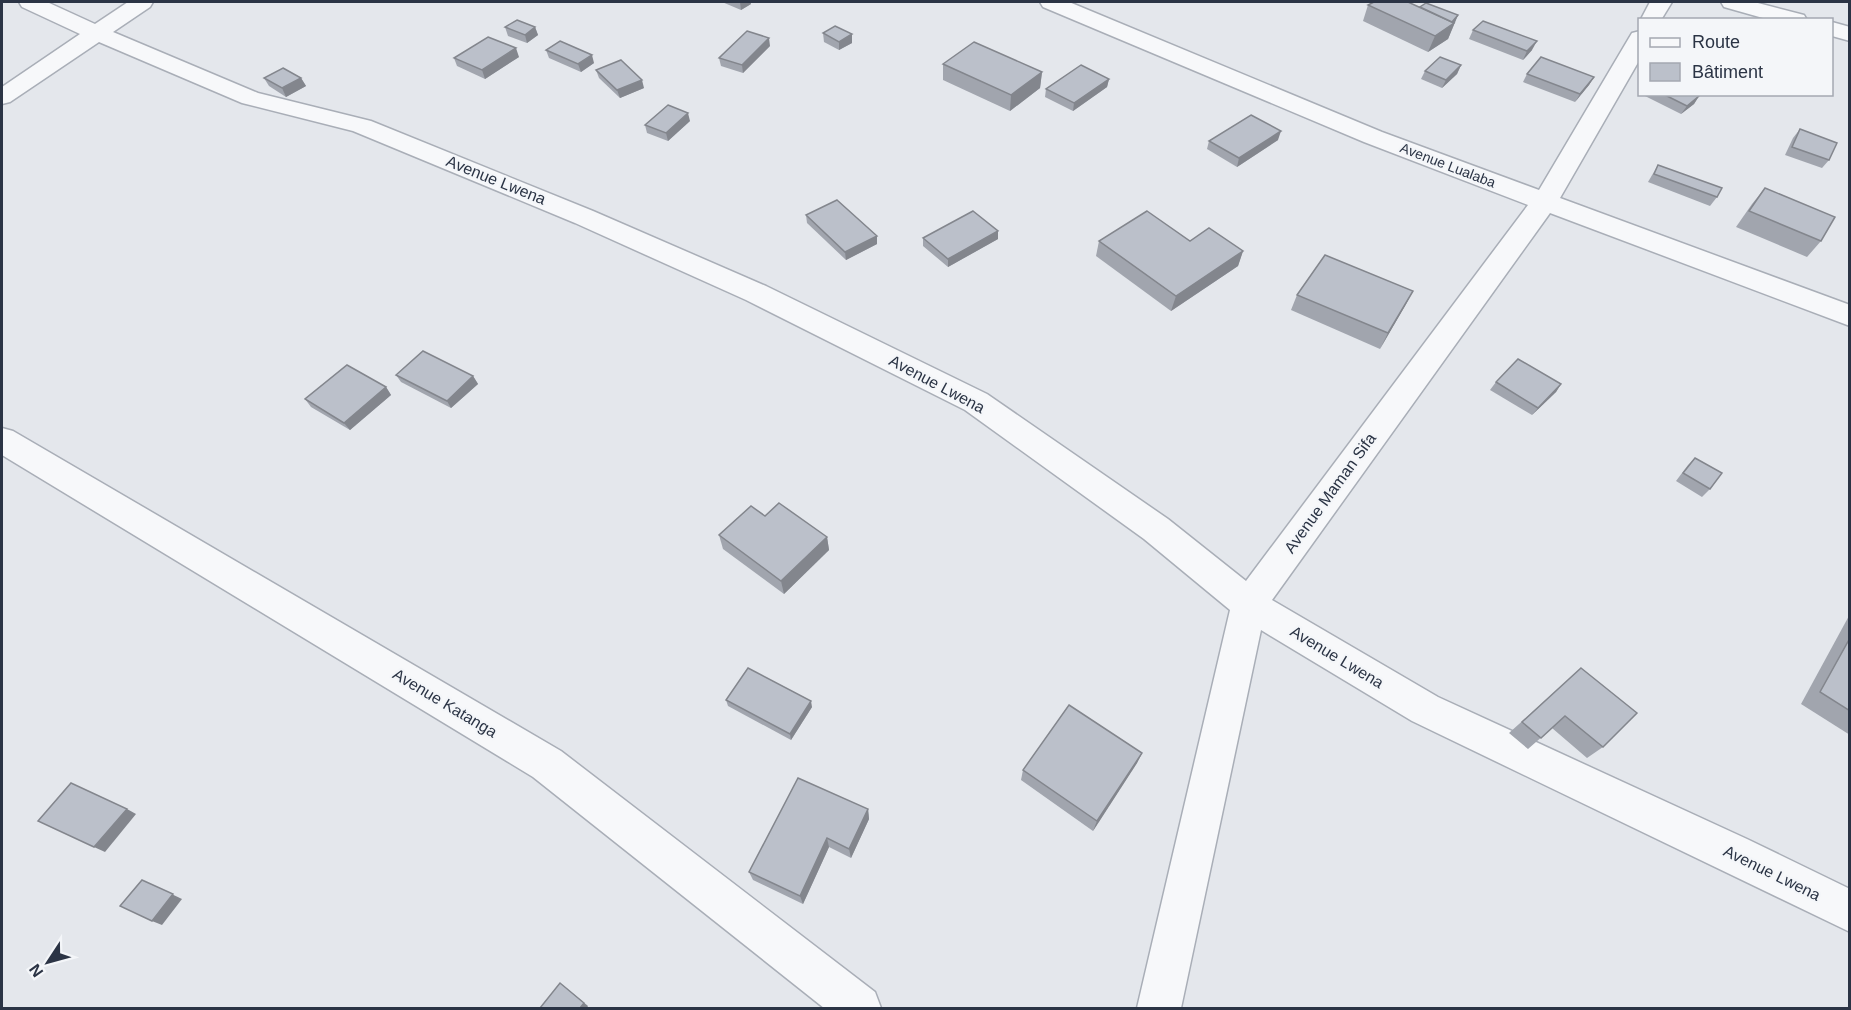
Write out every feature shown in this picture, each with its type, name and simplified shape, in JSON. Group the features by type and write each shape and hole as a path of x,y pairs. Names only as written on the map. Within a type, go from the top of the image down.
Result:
{"street":[{"name":"Avenue Lwena","path":"30,2 250,98 362,126 585,217 766,298 976,402 1156,529 1249,604 1425,709 1733,853 1850,911"},
{"path":"2,97 142,2"},
{"name":"Avenue Lualaba","path":"1051,2 1373,136 1850,316"},
{"path":"1651,18 1660,2"},
{"path":"1732,2 1789,18"},
{"path":"1833,29 1850,34"},
{"name":"Avenue Maman Sifa","path":"1159,1008 1249,604 1545,201 1638,41"},
{"name":"Avenue Katanga","path":"2,440 548,764 859,1008"}],"building":[{"path":"1374,2 1408,2 1454,23 1435,36 1368,5"},
{"path":"1426,3 1458,15 1452,22 1420,7"},
{"path":"517,20 535,27 525,35 505,27"},
{"path":"1483,21 1537,41 1527,51 1473,30"},
{"path":"835,26 852,34 839,42 823,33"},
{"path":"747,31 769,38 742,65 719,58"},
{"path":"488,37 516,48 482,70 454,58"},
{"path":"560,41 592,55 578,64 546,50"},
{"path":"974,42 1042,72 1011,95 943,64"},
{"path":"1440,57 1461,65 1446,80 1425,71"},
{"path":"1541,57 1594,77 1580,94 1527,74"},
{"path":"621,60 642,80 617,90 596,70"},
{"path":"1081,65 1109,79 1074,103 1046,89"},
{"path":"283,68 301,78 282,88 264,78"},
{"path":"1667,96 1699,96 1687,106"},
{"path":"668,105 688,113 666,133 645,125"},
{"path":"1251,115 1281,131 1239,158 1209,141"},
{"path":"1800,129 1837,143 1829,160 1792,147"},
{"path":"1658,165 1722,188 1717,197 1654,174"},
{"path":"1765,188 1835,217 1821,241 1749,211"},
{"path":"837,200 877,236 845,252 806,215"},
{"path":"973,211 998,231 948,259 923,238"},
{"path":"1147,211 1190,241 1209,228 1243,251 1176,296 1099,241"},
{"path":"1325,255 1413,291 1388,333 1297,295"},
{"path":"423,351 473,376 447,401 396,375"},
{"path":"1518,359 1561,384 1538,408 1496,382"},
{"path":"347,365 386,387 344,423 305,399"},
{"path":"1695,458 1722,473 1710,489 1683,473"},
{"path":"779,503 827,537 781,581 719,535 751,506 765,516"},
{"path":"1850,638 1850,711 1820,692"},
{"path":"748,668 811,701 790,734 726,700"},
{"path":"1581,668 1637,713 1603,747 1565,716 1541,738 1522,722"},
{"path":"1069,705 1142,753 1097,821 1023,770"},
{"path":"798,778 868,809 849,849 827,838 800,896 749,872"},
{"path":"71,783 127,809 94,847 38,821"},
{"path":"142,880 173,894 152,921 120,906"},
{"path":"560,983 584,1003 580,1008 540,1008"}]}
